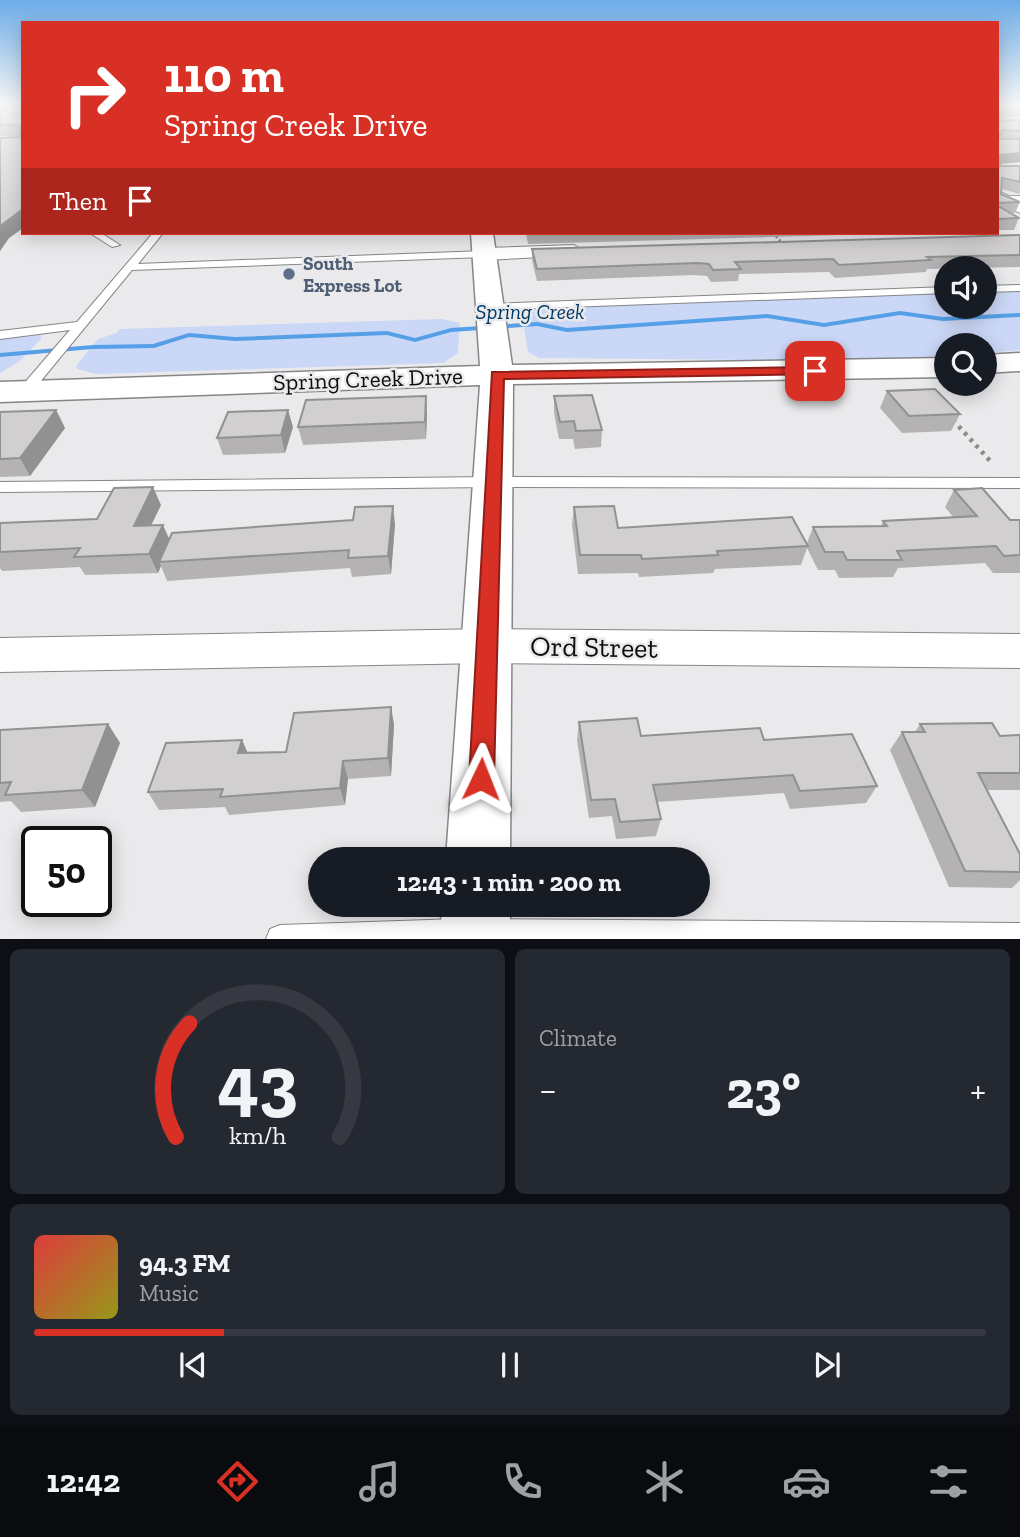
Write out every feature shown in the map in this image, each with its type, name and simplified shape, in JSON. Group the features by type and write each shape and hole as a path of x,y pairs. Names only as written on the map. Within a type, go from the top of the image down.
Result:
{"main road":[{"path":"478,847 493,482 493,336 483,243"},
{"name":"Spring Creek Drive","path":"13,391 493,336 815,371 934,367"},
{"path":"997,363 1020,362"}],"street":[{"path":"1005,198 1020,208"},
{"path":"483,243 593,251"},
{"name":"Ord Street","path":"0,655 486,646 1020,651"}],"lane":[{"path":"98,235 114,245"},
{"path":"13,391 53,357 156,235"},
{"path":"130,267 483,243"},
{"path":"997,289 1020,288"},
{"path":"493,336 934,291"},
{"path":"0,335 81,325"},
{"path":"0,486 493,482 1015,483"},
{"path":"279,939 476,925 1020,937"}],"path":[{"path":"775,235 785,245"},
{"path":"950,417 1015,483"}],"shaded area":[{"path":"1020,291 1020,350 997,352 997,333 934,333 934,357 863,361 539,358 528,352 521,309 934,293 934,319 997,319 997,292"},
{"path":"442,319 460,323 458,353 443,363 96,374 77,369 76,366 98,339 117,333 120,329"},
{"path":"40,333 41,339 20,361 0,373 0,334"}],"building":[{"path":"0,148 21,148 21,211 0,227"},
{"path":"999,148 1020,148 1020,153 1000,155 1000,166 1020,166 1020,182 1002,178 1001,194 1020,202 999,203"},
{"path":"999,207 1019,218 999,219"},
{"path":"1020,235 1020,255 934,256 927,257 931,260 839,265 833,259 735,262 741,269 713,270 709,264 696,263 537,269 532,249"},
{"path":"934,389 934,396 942,396 960,414 909,416 887,391"},
{"path":"592,395 602,430 576,431 574,421 560,422 554,396"},
{"path":"426,396 425,422 298,427 306,400"},
{"path":"56,410 20,458 0,459 0,412"},
{"path":"288,410 281,435 217,438 228,412"},
{"path":"153,487 134,526 163,525 149,554 74,557 80,548 0,552 0,523 97,519 114,488"},
{"path":"982,488 1010,520 1020,520 1020,555 1004,556 996,546 897,551 902,560 847,560 843,552 825,552 813,527 887,526 883,521 977,516 954,490"},
{"path":"393,506 388,556 348,558 349,550 159,562 172,533 353,520 355,507"},
{"path":"614,506 618,528 792,517 808,546 717,551 718,555 642,559 641,555 580,555 574,507"},
{"path":"391,707 388,758 343,761 340,788 220,797 223,789 148,792 166,743 242,740 238,753 286,752 294,713"},
{"path":"637,718 641,736 760,728 764,740 852,734 877,786 800,791 793,775 653,785 661,819 620,822 615,799 591,800 579,722"},
{"path":"992,723 1000,736 1020,735 1020,773 978,773 1020,854 1020,872 965,871 902,732 925,732 920,724"},
{"path":"108,724 82,790 5,795 11,782 0,783 0,730"}],"waterway":[{"name":"Spring Creek","path":"0,355 93,347 154,346 189,335 235,339 387,333 415,340 451,330 537,324 567,330 767,316 824,325 900,313 943,319 1020,315"}],"place":[{"name":"South Express Lot","path":"289,274"}],"route":[{"path":"481,779 497,375 815,371"}]}
